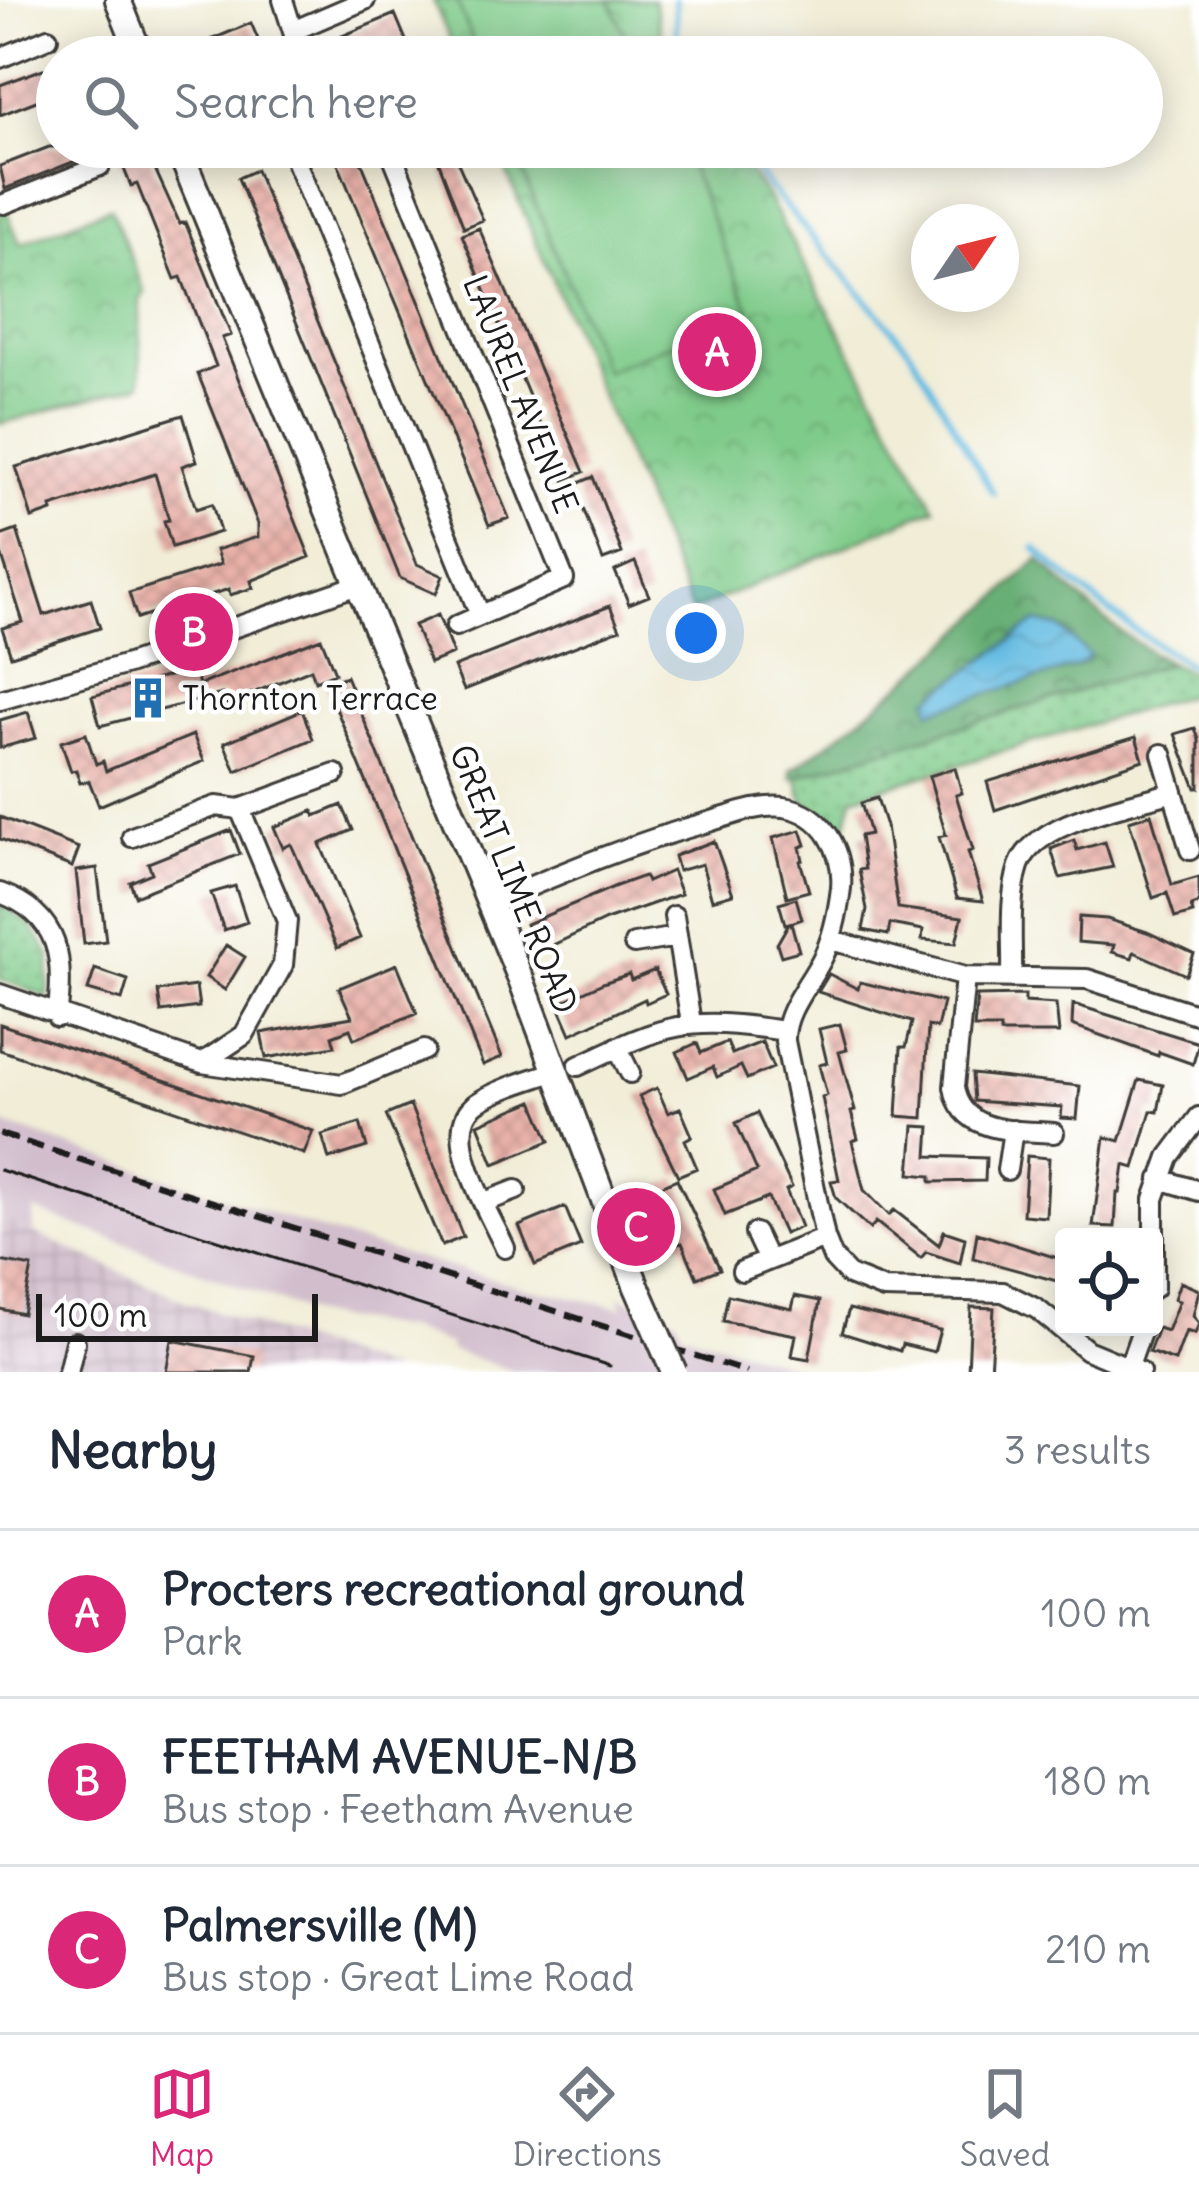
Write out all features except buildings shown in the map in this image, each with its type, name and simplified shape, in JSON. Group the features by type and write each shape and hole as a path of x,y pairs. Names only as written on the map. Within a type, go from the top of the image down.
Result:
{"main road":[{"path":"118,0 133,36"},
{"name":"GREAT LIME ROAD","path":"187,168 489,904 567,1068 636,1285 674,1372"}],"street":[{"path":"283,0 296,36"},
{"path":"295,30 364,0"},
{"path":"0,58 36,43"},
{"path":"4,204 95,168"},
{"path":"299,168 480,615"},
{"name":"LAUREL AVENUE","path":"398,168 564,579 456,626"},
{"path":"0,700 128,664 358,585"},
{"path":"1162,754 1190,850"},
{"path":"132,837 216,806 239,809 335,774"},
{"path":"1012,978 1016,879 1031,847 1057,828 1173,792"},
{"path":"489,904 610,851 748,811 789,808 822,827 840,859 841,890 831,940 785,1031 825,1238 840,1266 871,1287 1004,1292 1025,1301 1087,1350 1134,1370 1142,1336"},
{"path":"202,1063 244,1035 283,965 287,921 239,809"},
{"path":"0,893 25,906 52,936 64,970 57,1017"},
{"path":"674,916 691,1023"},
{"path":"634,944 677,937"},
{"path":"831,940 965,977 1087,979 1199,1015"},
{"path":"965,977 955,1096 963,1111 979,1124 1054,1133"},
{"path":"0,994 202,1063 342,1084 424,1050"},
{"path":"505,1249 464,1156 459,1129 464,1114 479,1101 650,1031 716,1022 785,1031"},
{"path":"617,1047 630,1073"},
{"path":"1153,1228 1160,1179 1169,1157 1199,1117"},
{"path":"1007,1170 1013,1130"},
{"path":"1160,1179 1199,1191"},
{"path":"485,1202 516,1190"},
{"path":"755,1233 767,1260"},
{"path":"742,1271 825,1238"},
{"path":"68,1372 75,1342"}],"shaded area":[{"path":"0,1123 348,1239 522,1287 623,1308 619,1296 677,1318 683,1332 815,1372 516,1372 449,1350 450,1345 411,1330 316,1315 34,1210 33,1232 0,1218"},
{"path":"0,1218 185,1301 395,1372 0,1372"}],"green space":[{"path":"433,0 654,0 662,36 448,36"},
{"path":"456,0 610,0 625,36 471,36"},
{"path":"505,168 745,168 767,196 935,508 692,611"},
{"path":"521,168 691,168 750,311 605,371"},
{"path":"0,195 20,244 111,207 145,293 140,300 141,384 0,424"},
{"path":"1039,559 1100,616 1170,663 792,778 791,770 888,696"},
{"path":"1170,663 1199,677 1199,692 853,797 844,833 803,800 797,776"},
{"path":"0,903 31,926 50,955 48,997 0,979"}],"water":[{"path":"1036,622 1059,627 1090,656 1078,666 931,711 928,699"}],"waterway":[{"path":"675,0 677,36"},
{"path":"755,168 910,350 993,493"},
{"path":"1035,548 1113,614 1199,670"}],"tram line":[{"path":"0,1170 610,1366"}],"railway":[{"path":"0,1134 747,1372"}],"place":[{"name":"Procters recreational ground","path":"717,352"},
{"name":"FEETHAM AVENUE-N/B","path":"194,632"},
{"name":"Thornton Terrace","path":"148,698"},
{"name":"Palmersville (M)","path":"636,1227"}]}
